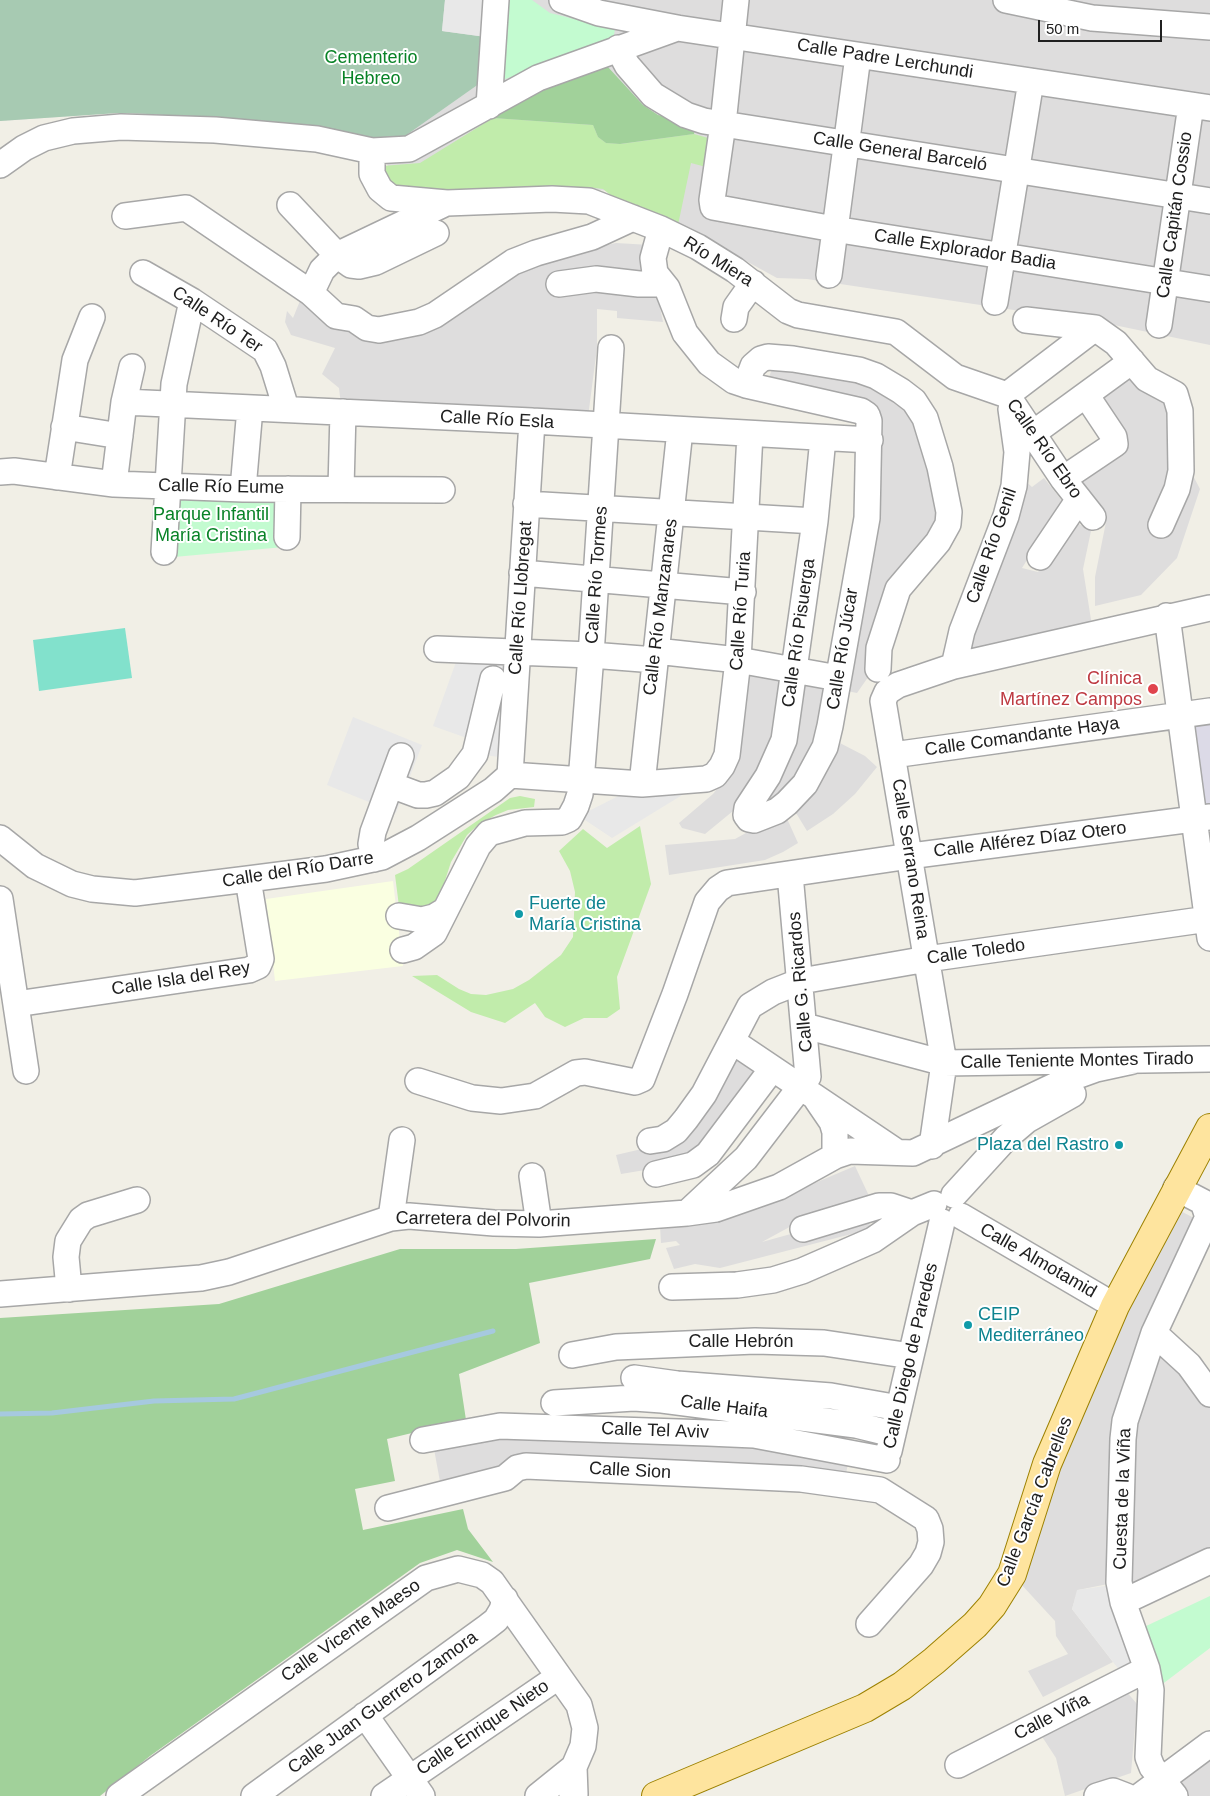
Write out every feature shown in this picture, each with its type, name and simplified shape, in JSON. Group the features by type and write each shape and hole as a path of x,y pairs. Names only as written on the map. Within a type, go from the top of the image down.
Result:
{"main road":[{"name":"Calle García Cabrelles","path":"656,1796 865,1708 902,1686 975,1625 992,1606 1012,1574 1048,1464 1115,1306 1176,1188 1210,1128"}],"street":[{"path":"489,106 496,0"},
{"name":"Calle Padre Lerchundi","path":"562,0 600,13 677,28 1201,106"},
{"path":"723,124 736,0"},
{"path":"1006,0 1092,18 1210,27"},
{"path":"0,165 24,148 44,138 73,131 121,127 248,132 317,139 372,151 409,149 538,78 677,28"},
{"name":"Calle General Barceló","path":"618,48 639,81 668,106 695,118 1210,201"},
{"path":"829,275 858,56"},
{"path":"995,302 1031,82"},
{"name":"Calle Capitán Cossio","path":"1159,325 1178,196 1201,106"},
{"name":"Calle Explorador Badia","path":"723,124 712,200 714,207 721,210 1210,289"},
{"name":"Río Miera","path":"372,151 372,174 380,189 391,198 447,203 552,199 589,202 661,229 717,258 753,283 788,311 798,316"},
{"path":"589,202 592,236"},
{"path":"311,292 322,270 337,255 447,203"},
{"path":"290,205 337,255 351,265 367,265 403,250 436,233"},
{"path":"124,216 183,207 189,209 311,292 336,316 354,319 367,328 378,330 419,322 436,315 513,262 592,236 633,218"},
{"name":"Calle Río Júcar","path":"661,229 653,266 655,273 663,284 685,333 697,349 721,372 746,385 861,410 867,415 869,421 867,518 825,747 805,784 777,811 754,820 749,819"},
{"name":"Calle Río Ter","path":"143,273 192,301 265,350 273,366 286,408"},
{"path":"559,284 596,279 639,284 663,284"},
{"path":"734,320 736,307 753,283"},
{"path":"164,552 176,368 192,301"},
{"name":"Calle Río Ebro","path":"798,316 896,332 955,377 1007,395 1063,479 1086,508 1040,557"},
{"path":"56,477 75,360 92,317"},
{"path":"1026,320 1095,328 1116,343 1147,379 1175,394 1180,411 1181,471 1177,489 1161,525"},
{"path":"1007,395 1095,328"},
{"name":"Calle Río Tormes","path":"579,791 591,655 611,348"},
{"name":"Calle Serrano Reina","path":"746,385 753,366 761,359 768,358 793,359 859,370 876,376 914,401 925,418 942,475 949,512 948,524 938,542 898,589 878,648 883,701 894,755 944,1064 932,1146"},
{"path":"1032,434 1132,361"},
{"path":"114,484 124,402 132,367"},
{"name":"Calle Río Genil","path":"954,666 962,631 1006,516 1014,486 1017,452 1016,432 1007,395"},
{"path":"1063,479 1115,444 1114,437 1086,395"},
{"name":"Calle Río Esla","path":"124,402 286,408 870,440"},
{"path":"243,490 250,408"},
{"path":"341,488 343,412"},
{"name":"Calle Río Llobregat","path":"510,775 532,421"},
{"path":"64,427 120,436"},
{"name":"Calle Río Manzanares","path":"642,784 680,430"},
{"name":"Calle Río Turia","path":"642,784 706,779 715,775 727,755 744,592 750,434"},
{"name":"Calle Río Pisuerga","path":"749,819 746,815 747,808 768,776 784,740 815,522 823,438"},
{"name":"Calle Río Eume","path":"0,472 114,484 243,490 341,488 442,490"},
{"path":"287,537 288,489"},
{"path":"526,504 815,522"},
{"path":"522,574 744,592"},
{"path":"882,681 898,685 954,666 1167,616 1210,608"},
{"path":"1167,616 1180,714 1202,818 1209,928"},
{"path":"437,649 591,655 655,655 738,660 838,678"},
{"path":"391,785 418,795 426,795 435,793 458,777 475,754 493,679"},
{"name":"Calle Comandante Haya","path":"894,755 1210,711"},
{"path":"374,859 371,844 373,832 401,756"},
{"path":"510,775 579,791 642,784"},
{"name":"Calle del Río Darre","path":"2,845 55,877 92,890 113,892 135,893 326,869 374,859 418,838 493,790 510,775"},
{"path":"403,950 414,947 434,933 478,846 489,833 525,823 562,822 569,819 579,791"},
{"name":"Calle Alférez Díaz Otero","path":"418,1081 472,1098 501,1101 535,1096 576,1073 585,1072 636,1082 642,1079 707,902 718,888 728,883 910,856 1202,818"},
{"name":"Calle G. Ricardos","path":"687,1213 746,1158 807,1092 809,1070 790,874"},
{"name":"Calle Isla del Rey","path":"16,1004 249,970 258,966 261,959 248,879"},
{"path":"0,899 26,1071"},
{"path":"399,916 422,920 434,917 444,911"},
{"name":"Calle Toledo","path":"732,1042 750,1006 773,992 801,981 927,959 1209,928"},
{"name":"Calle Teniente Montes Tirado","path":"805,1026 944,1064 1210,1059"},
{"path":"650,1141 663,1139 676,1130 686,1119 704,1094 732,1042 901,1154"},
{"name":"Carretera del Polvorin","path":"0,1294 173,1282 228,1272 391,1218 409,1216 539,1224 687,1213 716,1209 764,1192 835,1156 863,1150 901,1154 913,1153 932,1146 1071,1078 1096,1069 1133,1061"},
{"name":"Calle Diego de Paredes","path":"880,1490 911,1356 941,1210 1007,1137 1027,1120 1133,1061"},
{"path":"656,1174 693,1165 708,1154 772,1069"},
{"path":"807,1092 832,1122 835,1132 835,1156"},
{"path":"391,1218 402,1140"},
{"path":"532,1176 539,1224"},
{"name":"Cuesta de la Viña","path":"1123,1602 1119,1582 1125,1421 1154,1333 1208,1217 1203,1202 1176,1188"},
{"path":"69,1289 66,1270 68,1240 81,1220 88,1215 137,1200"},
{"name":"Calle Almotamid","path":"803,1229 879,1206 941,1210 1115,1306"},
{"path":"672,1287 737,1285 773,1280 844,1255 941,1210"},
{"path":"1154,1333 1189,1366 1210,1394"},
{"name":"Calle Hebrón","path":"572,1355 616,1346 755,1341 824,1343 911,1356"},
{"path":"635,1381 831,1396 899,1408"},
{"name":"Calle Haifa","path":"554,1403 635,1381 790,1416 856,1425 893,1434"},
{"name":"Calle Tel Aviv","path":"423,1440 500,1426 645,1430 754,1435 887,1460"},
{"name":"Calle Sion","path":"388,1508 505,1478 516,1468 526,1466 801,1479 880,1490"},
{"path":"869,1624 921,1565 928,1553 931,1542 930,1529 926,1519 880,1490"},
{"path":"1168,1788 1148,1757 1152,1705 1147,1669 1123,1602 1210,1561"},
{"name":"Calle Vicente Maeso","path":"119,1796 426,1578 447,1571 470,1570 482,1574 505,1599 579,1705 583,1717 583,1746 574,1767 579,1795"},
{"name":"Calle Juan Guerrero Zamora","path":"254,1796 496,1620 502,1610 505,1599"},
{"name":"Calle Juan Guerrero Zamora","path":"487,1627 515,1629 528,1633"},
{"name":"Calle Viña","path":"958,1765 1147,1669"},
{"name":"Calle Enrique Nieto","path":"384,1796 416,1787 558,1677"},
{"path":"365,1716 416,1787"},
{"path":"1140,1796 1168,1788 1209,1746"},
{"path":"538,1796 574,1767"},
{"path":"1097,1796 1113,1791 1126,1796"}],"shaded area":[{"path":"0,0 1210,0 1210,345 1114,325 807,279 777,278 684,227 609,191 580,188 412,195 388,168 383,140 219,119 149,114 118,113 0,121"},
{"path":"445,0 496,0 486,37 442,31"},
{"path":"616,243 650,245 646,292 658,297 663,322 617,318 617,311 597,309 597,348 588,417 341,405 339,388 322,374 335,348 291,335 285,322 287,311 293,318 302,296 361,334 536,259"},
{"path":"773,366 860,380 886,392 910,412 919,436 942,519 906,568 892,576 884,593 878,663 857,693 842,690 874,413 767,383"},
{"path":"1132,376 1155,399 1171,400 1177,445 1200,489 1177,558 1141,595 1095,606 1095,577 1106,522 1101,509 1078,483 1128,444 1098,397"},
{"path":"1021,477 1032,487 1044,478 1063,502 1022,568 1038,572 1072,520 1091,531 1083,569 1092,626 978,654 964,650"},
{"path":"125,628 132,678 39,691 33,640"},
{"path":"456,662 507,664 500,757 475,754 478,742 433,726"},
{"path":"745,673 787,680 778,743 755,784 733,811 705,834 682,828 679,823 713,794 725,779"},
{"path":"799,684 826,687 811,748 788,793 759,806"},
{"path":"353,717 422,745 396,813 327,785"},
{"path":"1210,717 1210,807 1197,809 1186,720"},
{"path":"836,741 865,756 877,767 855,794 833,814 807,831 793,808 809,797 821,783"},
{"path":"644,783 697,786 612,838 579,816"},
{"path":"784,812 798,843 783,852 765,860 669,875 665,845 735,839"},
{"path":"393,881 403,966 275,981 266,899"},
{"path":"733,1053 764,1074 706,1154 681,1164 621,1174 616,1155 646,1148"},
{"path":"855,1166 870,1198 795,1224 762,1242 866,1213 871,1229 720,1268 695,1264 674,1269 666,1248 680,1245 676,1241 661,1243 660,1226 782,1197"},
{"path":"1169,1205 1194,1218 1125,1378 1113,1583 1078,1590 1072,1609 1113,1662 1043,1697 1028,1671 1068,1654 1056,1636 1055,1621 1020,1583 1040,1497"},
{"path":"1158,1353 1210,1400 1210,1550 1130,1585 1137,1417"},
{"path":"659,1434 849,1457 845,1480 503,1473 441,1487 434,1449 502,1436"},
{"path":"1112,1585 1135,1646 1132,1666 1120,1671 1072,1609 1077,1590"},
{"path":"1126,1691 1137,1704 1131,1773 1065,1796 1056,1758 1039,1732"},
{"path":"1210,1757 1210,1796 1158,1796"}],"green space":[{"name":"Cementerio Hebreo","path":"0,0 445,0 442,31 486,37 483,81 405,136 383,140 219,119 149,114 118,113 0,121"},
{"path":"504,0 532,0 550,13 615,29 613,40 497,82"},
{"path":"607,66 643,105 658,115 696,124 694,134 620,144 606,143 598,137 593,125 493,118 505,103"},
{"path":"493,118 593,125 598,137 606,143 621,144 694,134 708,138 706,167 691,163 678,225 619,202 603,189 587,187 406,194 394,192 382,166 420,163"},
{"name":"Parque Infantil María Cristina","path":"178,496 278,496 284,547 174,557"},
{"path":"520,796 535,799 534,807 508,810 496,815 479,824 467,835 451,862 440,896 432,908 400,914 395,875 408,869 510,798"},
{"path":"640,826 651,884 617,977 620,1009 607,1018 584,1018 565,1027 545,1017 535,1003 505,1023 471,1012 412,976 437,975 471,994 486,995 513,989 529,980 561,955 573,937 575,892 570,871 559,851 583,829 607,848"},
{"path":"656,1239 650,1259 529,1283 540,1343 459,1374 466,1420 387,1439 395,1481 355,1489 363,1530 463,1509 468,1529 493,1562 457,1550 420,1563 150,1756 100,1796 0,1796 0,1318 219,1304 400,1249 516,1249"},
{"path":"1210,1596 1210,1648 1152,1692 1144,1627"}],"waterway":[{"path":"0,1414 52,1413 154,1401 234,1399 493,1331"}],"place":[{"name":"Clínica Martínez Campos","path":"1153,689"},
{"name":"Fuerte de María Cristina","path":"519,914"},
{"name":"Plaza del Rastro","path":"1119,1145"},
{"name":"CEIP Mediterráneo","path":"968,1325"}]}
